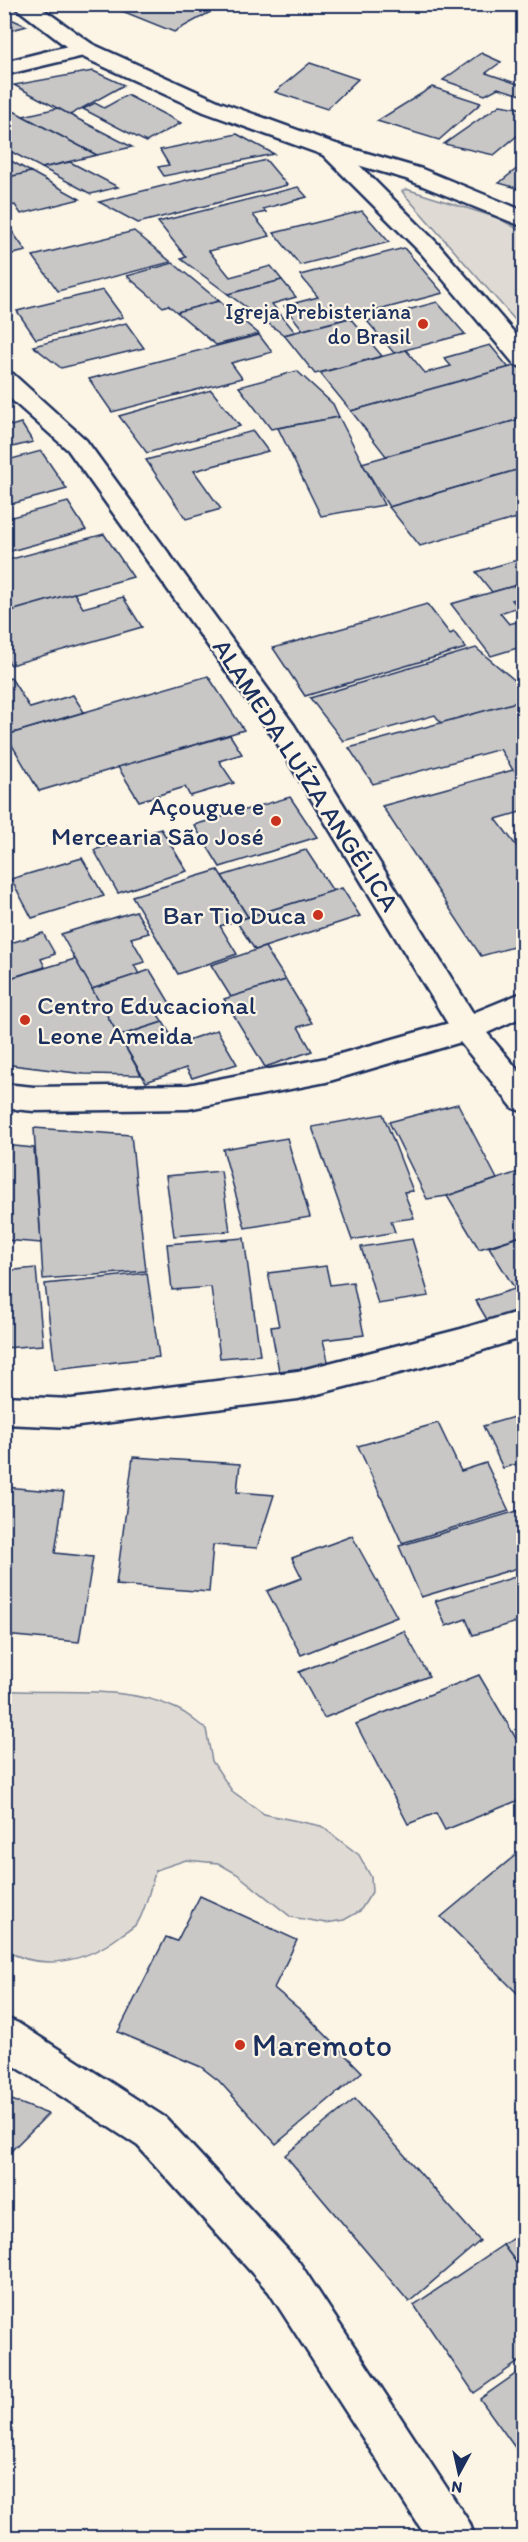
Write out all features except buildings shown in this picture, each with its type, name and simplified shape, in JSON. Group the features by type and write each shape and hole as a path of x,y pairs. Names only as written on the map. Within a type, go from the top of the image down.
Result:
{"street":[{"path":"21,4 84,49 212,107 332,150 414,174 524,220"},
{"path":"4,69 84,49"},
{"path":"332,150 430,249 524,360"},
{"name":"ALAMEDA LUÍZA ANGÉLICA","path":"4,379 77,445 284,732 467,1029 524,1100"},
{"path":"4,1096 34,1099 188,1097 326,1070 467,1029 524,1003"},
{"path":"4,1410 71,1413 298,1385 461,1343 524,1323"},
{"path":"4,2036 152,2132 284,2277 453,2538"}],"shaded area":[{"path":"406,189 498,218 523,232 523,329 404,194 402,191"},
{"path":"4,1690 113,1693 155,1701 179,1710 206,1729 212,1761 232,1791 264,1814 321,1826 359,1855 371,1877 372,1892 360,1911 344,1920 326,1923 291,1917 237,1874 218,1863 186,1860 156,1870 138,1922 107,1945 93,1952 64,1961 49,1962 34,1961 4,1949"}],"place":[{"name":"Igreja Prebisteriana do Brasil","path":"423,324"},
{"name":"Açougue e Mercearia São José","path":"276,821"},
{"name":"Bar Tio Duca","path":"318,915"},
{"name":"Centro Educacional Leone Ameida","path":"25,1020"},
{"name":"Maremoto","path":"240,2045"}]}
